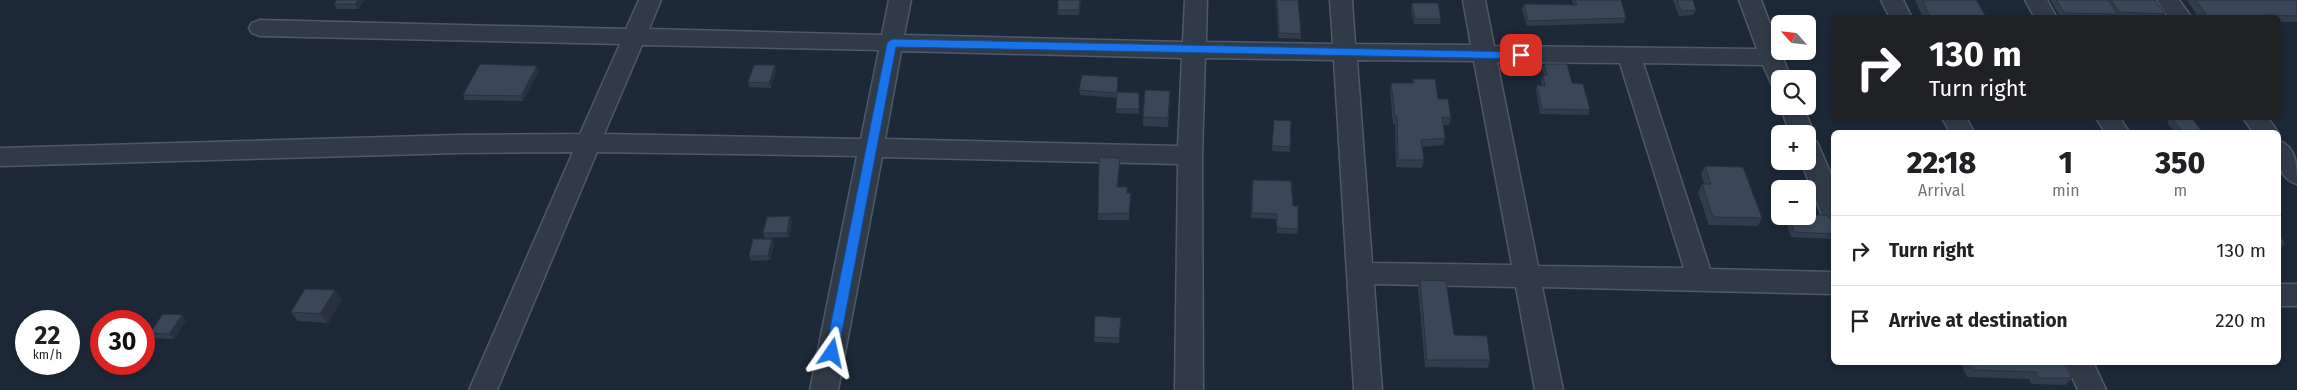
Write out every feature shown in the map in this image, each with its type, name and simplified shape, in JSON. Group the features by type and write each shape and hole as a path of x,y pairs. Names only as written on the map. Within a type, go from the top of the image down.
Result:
{"street":[{"path":"482,390 650,0"},
{"path":"824,390 900,0"},
{"path":"1189,390 1190,156 1196,0"},
{"path":"1341,0 1368,390"},
{"path":"1474,0 1549,390"},
{"path":"260,28 1194,50 1771,57 1750,0"},
{"path":"1892,0 1900,15"},
{"path":"2036,0 2044,15"},
{"path":"2168,0 2179,15"},
{"path":"1629,56 1700,278"},
{"path":"2257,120 2264,130"},
{"path":"0,157 458,144 588,143 1190,156"},
{"path":"2281,153 2297,175"},
{"path":"1816,168 1831,206"},
{"path":"1360,274 1700,278 1831,283"},
{"path":"2281,295 2297,295"},
{"path":"2080,365 2092,390"}],"building":[{"path":"337,0 358,0 355,4 334,4"},
{"path":"1058,0 1080,0 1079,10 1058,10"},
{"path":"1277,0 1298,0 1301,34 1279,33"},
{"path":"1575,0 1621,0 1626,18 1528,21 1524,4 1577,5"},
{"path":"1677,0 1693,0 1696,10 1681,11"},
{"path":"1923,0 1976,0 1985,15 1929,15"},
{"path":"2056,0 2108,0 2117,14 2064,13"},
{"path":"2111,0 2155,0 2165,14 2119,12"},
{"path":"2196,0 2297,0 2297,16 2206,15"},
{"path":"1412,3 1438,3 1441,19 1415,19"},
{"path":"480,64 537,66 521,96 463,95"},
{"path":"1544,64 1567,64 1572,83 1583,84 1590,110 1542,109 1537,85 1545,86 1543,75 1547,75"},
{"path":"754,65 775,65 769,83 748,82"},
{"path":"1082,75 1118,77 1117,92 1139,93 1139,109 1116,109 1117,93 1079,90"},
{"path":"1413,79 1435,79 1438,99 1448,99 1451,118 1442,117 1445,138 1421,140 1424,160 1398,160 1397,116 1395,116 1391,83 1414,83"},
{"path":"1145,90 1170,91 1168,118 1143,117"},
{"path":"1274,120 1291,121 1290,147 1272,146"},
{"path":"2173,120 2193,120 2201,130 2181,130"},
{"path":"1099,157 1120,158 1117,187 1127,187 1127,193 1131,193 1129,213 1098,214"},
{"path":"1705,166 1743,167 1762,218 1713,217 1702,184 1711,184"},
{"path":"1253,180 1291,181 1293,206 1298,206 1298,229 1277,228 1277,214 1252,213"},
{"path":"1816,215 1826,215 1831,218 1831,234 1794,232 1792,225 1816,225"},
{"path":"790,216 787,233 763,233 767,217"},
{"path":"753,239 772,239 768,256 749,256"},
{"path":"1420,280 1446,281 1454,335 1487,336 1490,360 1427,360"},
{"path":"305,289 335,290 320,314 291,312"},
{"path":"163,314 182,315 169,334 155,333 155,326"},
{"path":"1095,316 1121,318 1119,338 1094,337"},
{"path":"1970,365 2066,365 2072,378 2038,378 2036,372 1973,370"}],"route":[{"path":"832,353 892,43 1521,55"}]}
